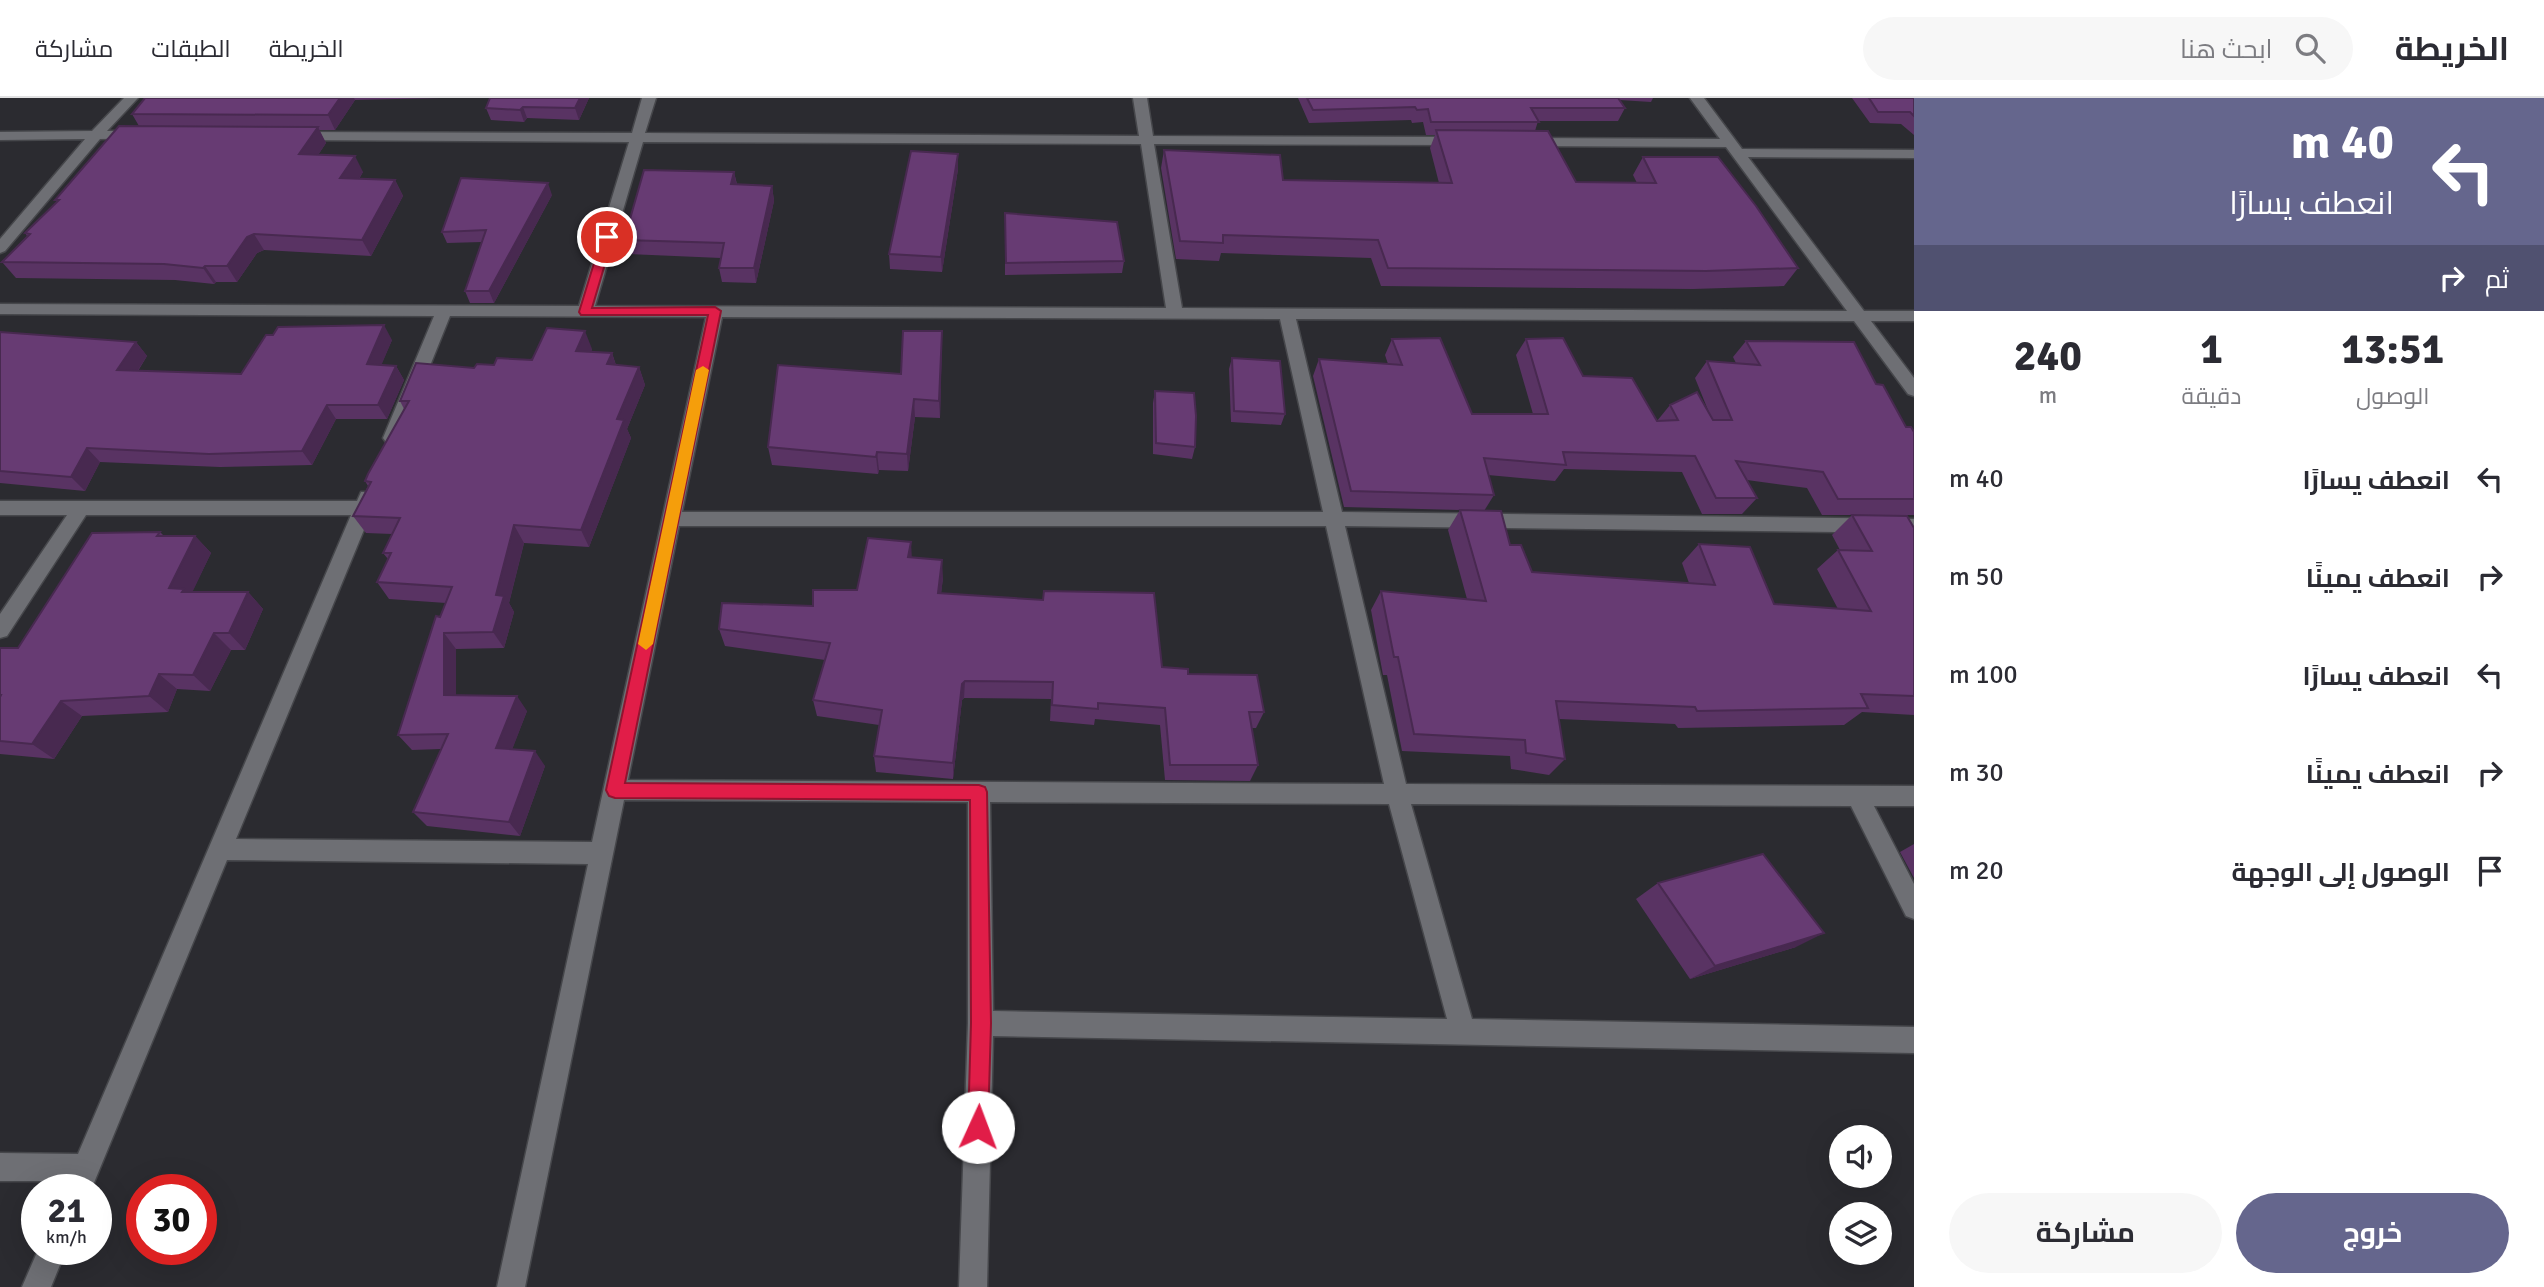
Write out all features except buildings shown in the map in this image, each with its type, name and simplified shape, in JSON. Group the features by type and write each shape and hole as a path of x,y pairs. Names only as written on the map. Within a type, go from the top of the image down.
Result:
{"street":[{"path":"0,248 131,98"},
{"path":"585,312 649,98"},
{"path":"1140,98 1175,314"},
{"path":"1697,98 1914,390"},
{"path":"0,136 152,135"},
{"path":"277,135 1480,142"},
{"path":"1508,142 1914,154"},
{"path":"0,309 1914,316"},
{"path":"384,459 444,310"},
{"path":"511,1287 715,311"},
{"path":"1287,315 1397,793 1463,1032"},
{"path":"84,1174 374,483"},
{"path":"0,508 364,508"},
{"path":"0,630 80,508"},
{"path":"672,519 1334,519 1914,526"},
{"path":"615,790 1914,796"},
{"path":"973,1287 981,1023 979,792"},
{"path":"1857,795 1914,908"},
{"path":"220,849 602,853"},
{"path":"981,1023 1914,1040"},
{"path":"0,1167 48,1174"},
{"path":"36,1287 46,1265"}],"slow traffic":[{"path":"646,644 703,370"}],"route":[{"path":"607,237 585,312 715,311 615,790 979,792 981,1023 978,1127"}]}
